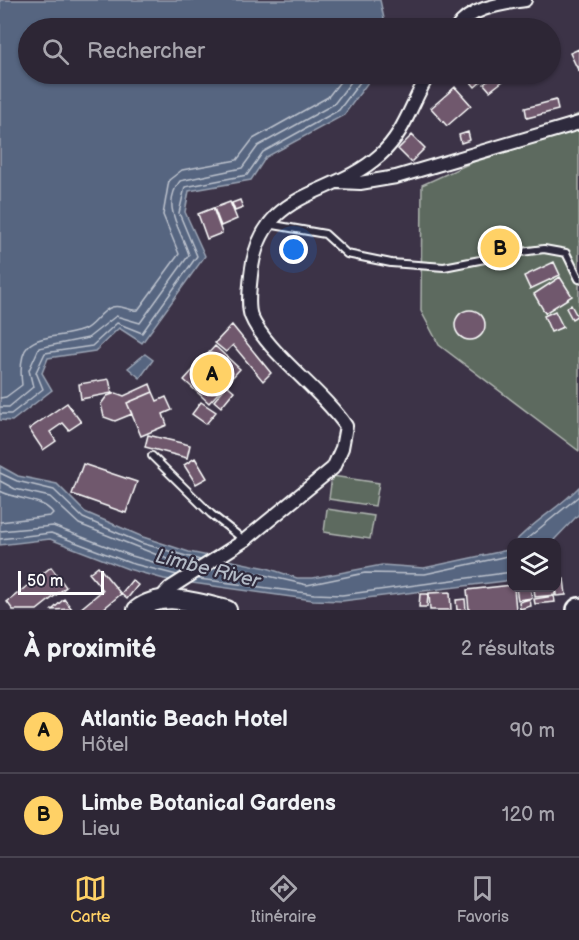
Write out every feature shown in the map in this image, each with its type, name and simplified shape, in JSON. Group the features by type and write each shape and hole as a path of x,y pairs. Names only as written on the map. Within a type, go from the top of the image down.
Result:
{"main road":[{"path":"137,610 164,594 176,599 227,610"}],"street":[{"path":"468,18 504,2 525,0"},
{"path":"164,594 245,540 333,468 342,448 346,426 334,409 266,339 250,314 253,254 268,224 296,200 362,170 398,135 424,84"},
{"path":"334,182 360,183 396,177 579,123"}],"lane":[{"path":"268,224 325,234 347,254 391,263 444,267 544,249 566,253 579,279"},
{"path":"152,456 211,514 245,540"}],"green space":[{"path":"579,114 579,451 439,345 421,311 422,185"},
{"path":"332,476 379,483 375,506 329,499"},
{"path":"327,509 374,516 370,539 324,532"}],"water":[{"path":"0,0 380,0 384,18 18,18 18,84 367,84 344,115 266,157 251,180 189,191 185,212 205,256 142,343 119,328 95,351 48,358 42,373 52,390 12,421 0,420"},
{"path":"145,354 153,360 140,378 128,368"},
{"name":"Limbe River","path":"0,466 18,476 57,484 85,512 143,537 189,552 267,568 297,578 313,578 382,565 424,568 507,550 507,580 342,601 313,600 164,579 128,569 50,539 0,545"},
{"path":"579,487 579,514 556,538 519,538 530,528"}],"building":[{"path":"579,49 579,72 570,53"},
{"path":"484,84 499,84 490,91"},
{"path":"455,87 471,105 447,126 431,108"},
{"path":"556,100 558,110 527,118 525,108"},
{"path":"468,132 470,140 461,143 459,135"},
{"path":"412,135 425,148 411,162 398,149"},
{"path":"240,200 243,208 235,211 232,203"},
{"path":"230,202 237,219 221,226 214,208"},
{"path":"213,208 222,233 207,239 198,214"},
{"path":"554,262 560,275 530,289 524,276"},
{"path":"560,277 572,296 545,313 534,294"},
{"path":"571,305 577,316 572,319 566,308"},
{"path":"470,310 481,314 485,325 481,336 470,340 459,336 455,325 459,314"},
{"path":"555,311 563,327 551,332 544,316"},
{"path":"232,325 271,373 263,381 233,345 226,352 215,343"},
{"path":"215,346 240,369 209,403 184,380"},
{"path":"109,379 112,393 81,399 79,384"},
{"path":"150,384 153,392 127,403 132,414 115,421 104,417 101,404 107,396 116,393 124,396"},
{"path":"227,385 234,391 221,407 214,401"},
{"path":"153,392 157,401 166,397 172,410 163,414 167,425 141,436 127,403"},
{"path":"201,402 216,412 206,424 192,414"},
{"path":"67,403 81,422 69,430 63,423 50,432 56,441 43,450 29,429"},
{"path":"148,435 190,445 187,458 145,447"},
{"path":"195,458 207,478 196,484 184,465"},
{"path":"83,464 137,482 126,513 72,494"},
{"path":"98,566 121,594 102,610 79,610 103,590 89,573"},
{"path":"51,567 66,587 37,610 13,610 7,602"},
{"path":"561,579 564,579 566,595 556,596 556,592 561,592"},
{"path":"132,580 138,585 127,599 121,594"},
{"path":"507,586 507,592 514,592 516,610 469,610 467,590"},
{"path":"450,592 451,610 430,610 429,593"},
{"path":"517,592 531,592 532,598 518,600"},
{"path":"534,592 555,592 555,595 535,597"},
{"path":"420,594 428,594 427,607 419,607"},
{"path":"554,596 555,602 535,604 534,599"},
{"path":"64,599 72,609 52,610"},
{"path":"465,599 466,610 457,610 456,600"},
{"path":"530,599 531,606 520,609 519,602"}],"place":[{"name":"Limbe Botanical Gardens","path":"500,248"},
{"name":"Atlantic Beach Hotel","path":"212,374"}]}
